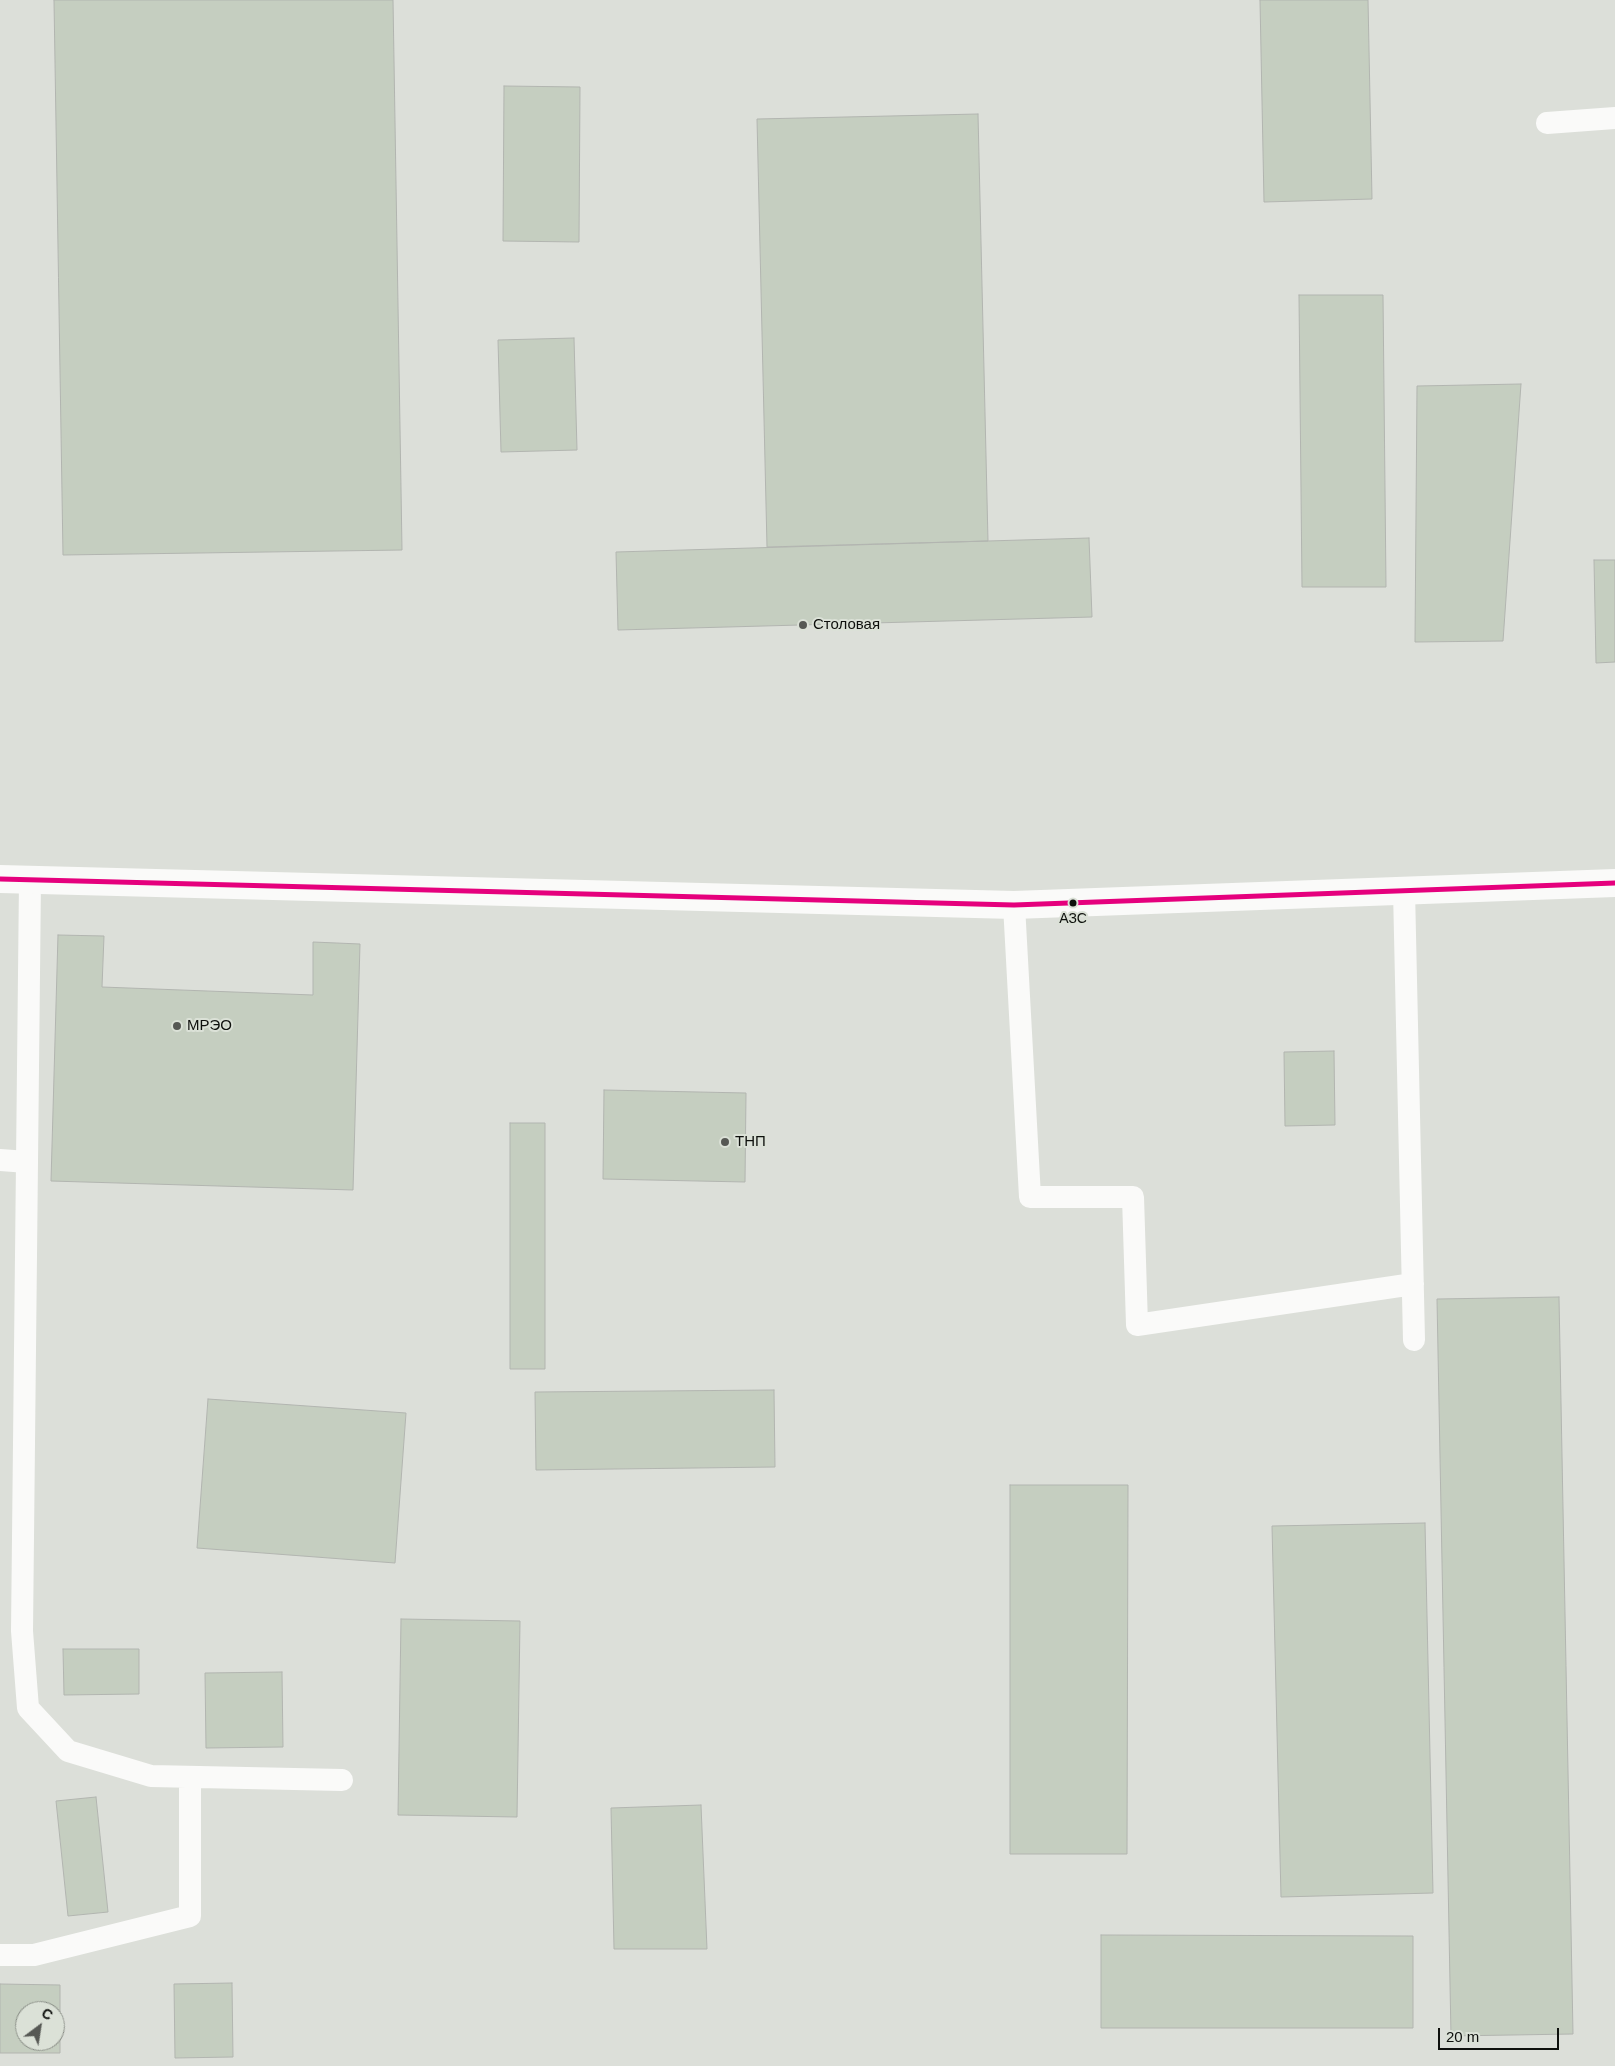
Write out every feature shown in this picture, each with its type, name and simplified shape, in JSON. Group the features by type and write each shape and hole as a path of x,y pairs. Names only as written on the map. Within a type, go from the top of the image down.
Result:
{"street":[{"path":"0,879 1014,905 1615,883"}],"lane":[{"path":"1547,123 1615,118"},
{"path":"30,880 22,1631 28,1708 68,1750 151,1776 342,1780"},
{"path":"1404,890 1414,1340"},
{"path":"1014,905 1030,1197 1133,1197 1137,1325 1413,1284"},
{"path":"0,1160 27,1162"},
{"path":"0,1955 34,1955 190,1916 190,1776"}],"building":[{"path":"54,0 393,0 402,550 63,555"},
{"path":"1260,0 1368,0 1372,199 1264,202"},
{"path":"504,86 580,87 579,242 503,241"},
{"path":"978,114 988,541 767,547 757,119"},
{"path":"1299,295 1383,295 1386,587 1302,587"},
{"path":"574,338 577,450 501,452 498,340"},
{"path":"1521,384 1503,641 1415,642 1417,386"},
{"path":"1089,538 1092,617 618,630 616,552"},
{"path":"1594,560 1615,560 1615,662 1596,663"},
{"path":"58,935 104,936 102,987 313,995 313,942 360,944 353,1190 51,1181"},
{"path":"1334,1051 1335,1125 1285,1126 1284,1052"},
{"path":"604,1090 746,1093 745,1182 603,1179"},
{"path":"510,1123 545,1123 545,1369 510,1369"},
{"path":"1559,1297 1573,2034 1451,2036 1437,1299"},
{"path":"774,1390 775,1467 536,1470 535,1392"},
{"path":"208,1399 406,1413 395,1563 197,1548"},
{"path":"1010,1485 1128,1485 1127,1854 1010,1854"},
{"path":"1425,1523 1433,1893 1281,1897 1272,1526"},
{"path":"401,1619 520,1621 517,1817 398,1815"},
{"path":"63,1649 139,1649 139,1694 64,1695"},
{"path":"282,1672 283,1747 206,1748 205,1673"},
{"path":"96,1797 108,1912 68,1916 56,1801"},
{"path":"701,1805 707,1949 614,1949 611,1808"},
{"path":"1101,1935 1413,1936 1413,2028 1101,2028"},
{"path":"232,1983 233,2057 175,2058 174,1984"},
{"path":"0,1984 60,1985 60,2001 15,2001 15,2051 60,2051 60,2053 0,2053"}],"transit line":[{"path":"0,879 1014,905 1615,883"}],"place":[{"name":"Столовая","path":"803,625"},
{"name":"АЗС","path":"1073,903"},
{"name":"МРЭО","path":"177,1026"},
{"name":"ТНП","path":"725,1142"}]}
